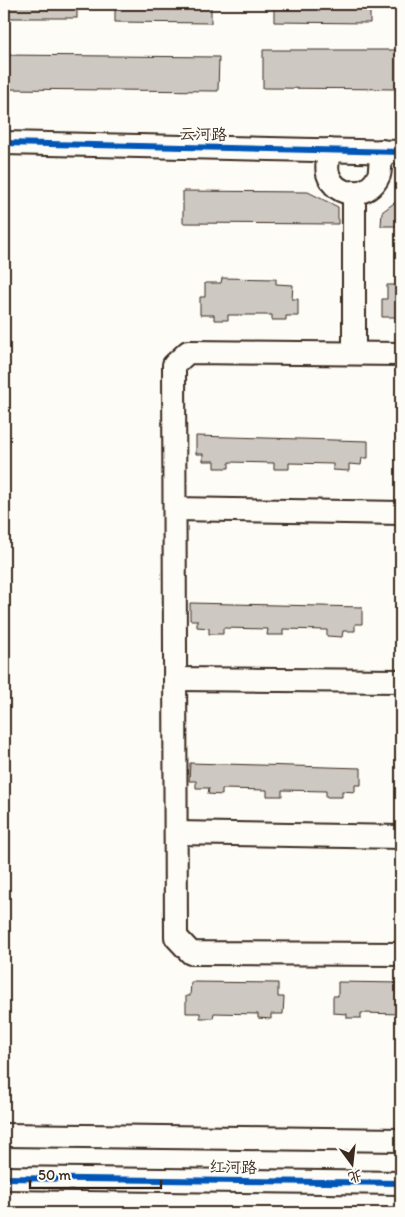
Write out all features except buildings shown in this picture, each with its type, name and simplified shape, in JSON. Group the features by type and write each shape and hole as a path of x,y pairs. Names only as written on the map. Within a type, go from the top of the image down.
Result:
{"street":[{"name":"云河路","path":"4,143 391,152"},
{"path":"328,150 328,173 334,186 347,193 362,193 372,185 391,152"},
{"path":"354,192 354,353"},
{"path":"401,354 188,352 174,365 176,937 191,953 401,954"},
{"path":"175,510 401,513"},
{"path":"175,679 401,682"},
{"path":"176,833 401,837"},
{"name":"红河路","path":"4,1135 401,1140"},
{"name":"红河路","path":"4,1178 401,1182"}],"cycle path":[{"path":"4,143 401,152"},
{"path":"4,1178 401,1183"}]}
